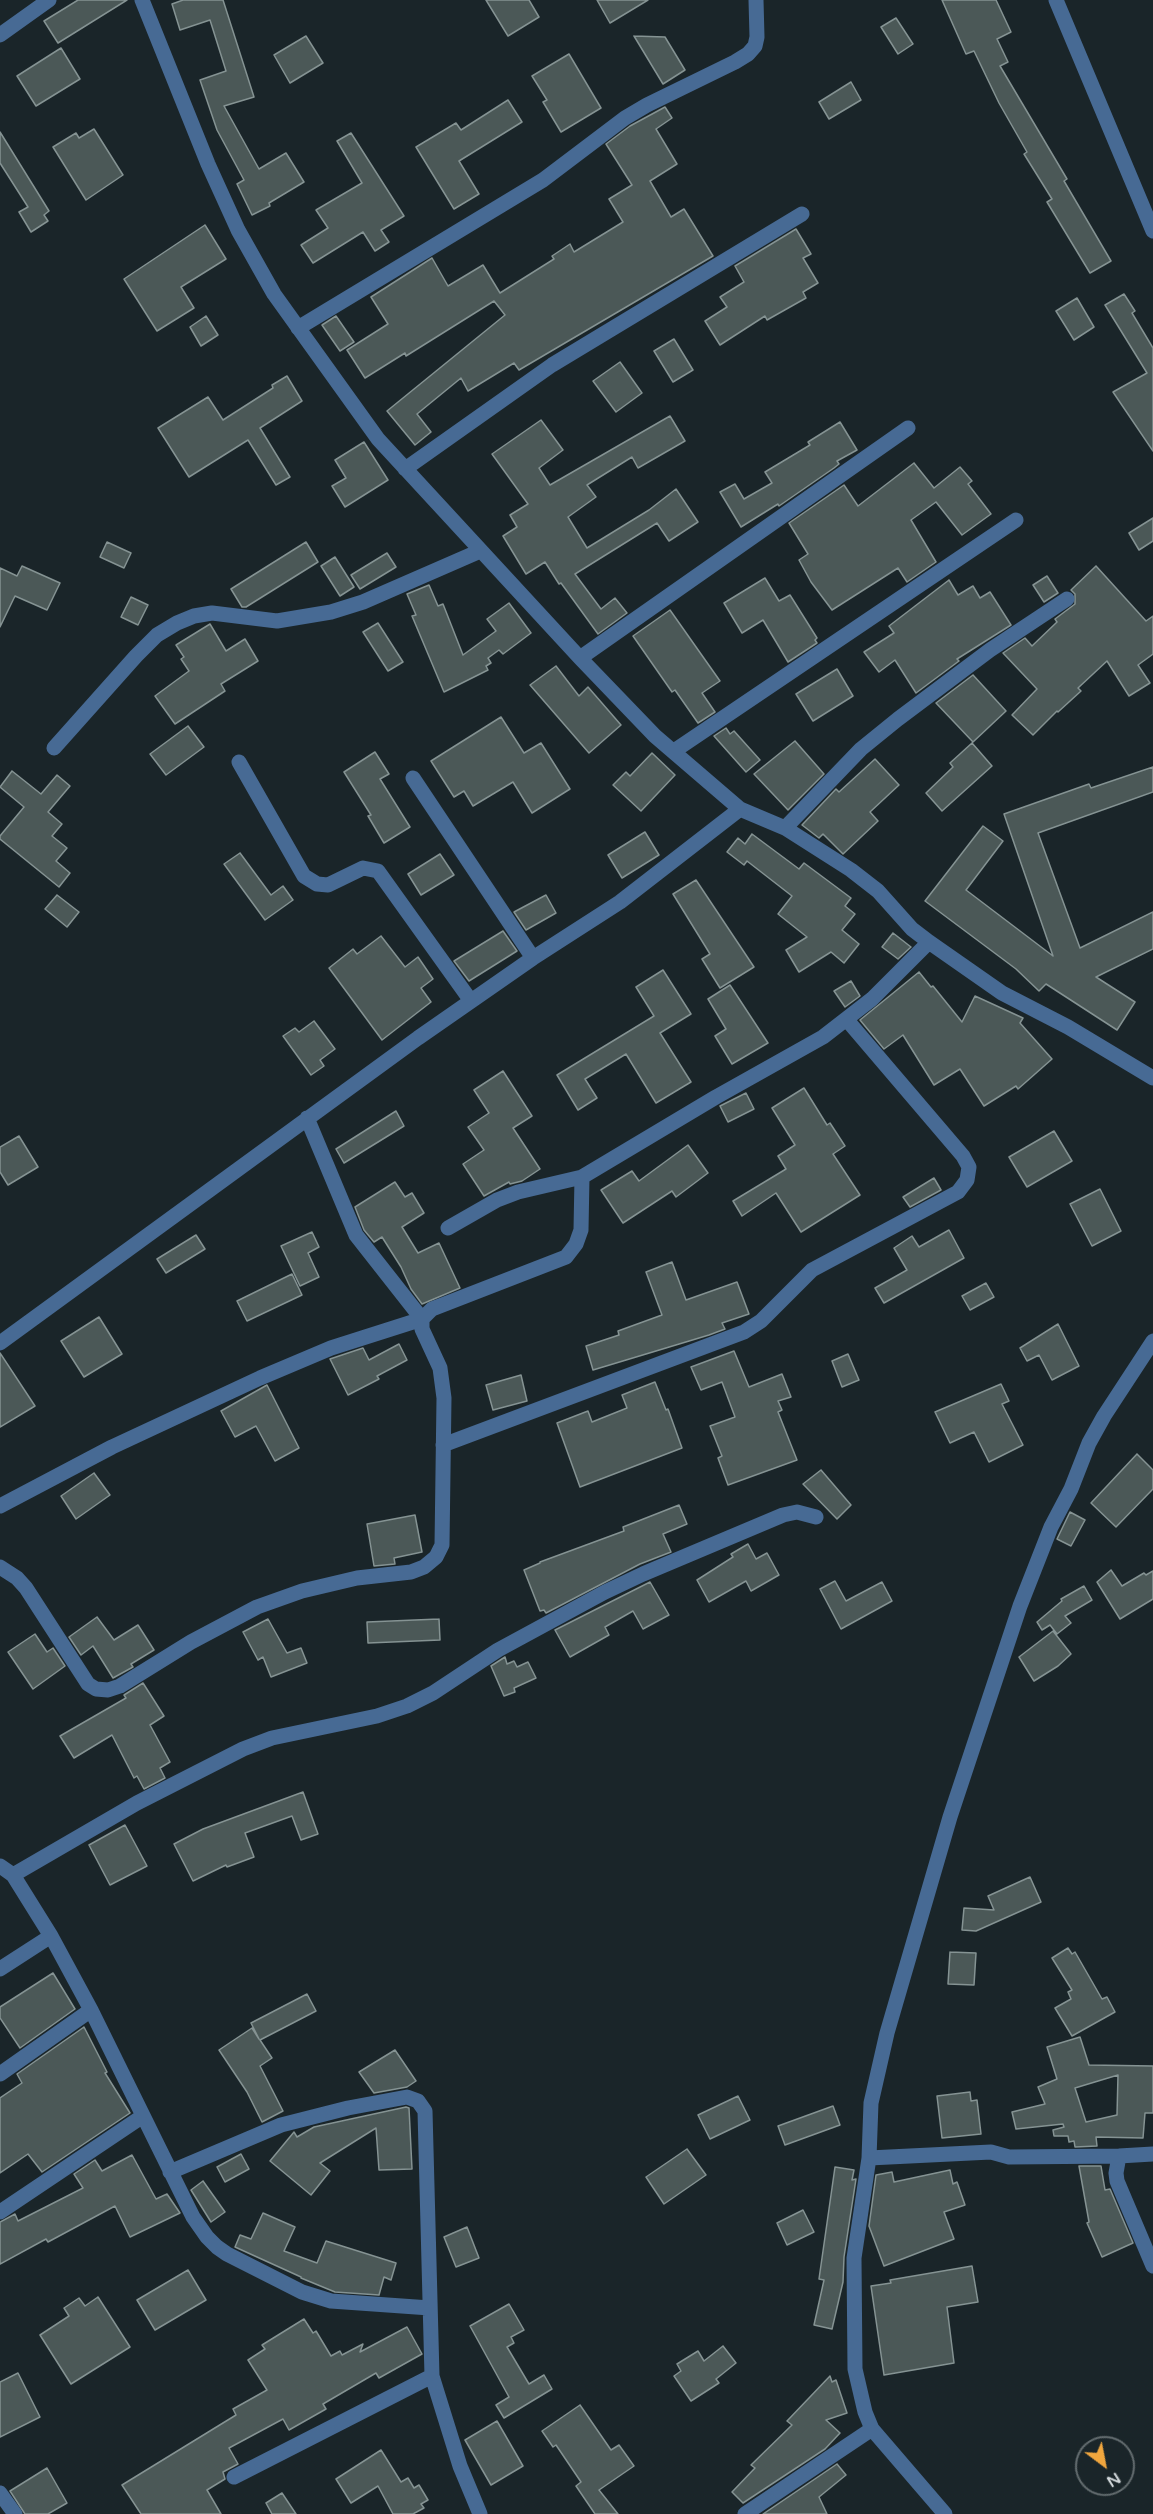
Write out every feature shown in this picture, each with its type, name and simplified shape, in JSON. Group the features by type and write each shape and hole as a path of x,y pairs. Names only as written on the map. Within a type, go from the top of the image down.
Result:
{"street":[{"path":"0,35 49,0"},
{"path":"142,0 208,164 238,230 274,294 378,439 580,658 655,736 740,809 785,828 851,870 878,891 912,929 1002,993 1068,1028 1153,1078"},
{"path":"298,328 543,180 647,105 748,54 755,46 757,37 756,0"},
{"path":"1056,0 1153,231"},
{"path":"405,469 552,365 802,214"},
{"path":"580,658 908,428"},
{"path":"674,751 1016,520"},
{"path":"54,748 136,656 157,635 177,623 194,616 212,613 277,621 331,612 363,602 480,551"},
{"path":"785,828 861,749 990,650 1067,599"},
{"path":"239,762 304,876 317,884 328,885 363,868 378,871 471,1001"},
{"path":"413,778 533,958"},
{"path":"0,1343 170,1222 307,1118 471,1001 620,902 740,809"},
{"path":"448,1228 497,1200 518,1191 582,1177 716,1097 823,1037 847,1020 929,942"},
{"path":"442,1446 744,1332 761,1321 812,1270 958,1192 967,1180 969,1167 963,1156 847,1020"},
{"path":"0,1567 17,1578 26,1588 88,1684 96,1689 108,1690 120,1686 190,1642 257,1606 302,1591 357,1578 411,1572 424,1567 436,1557 442,1545 443,1381 440,1368 422,1329 422,1319 356,1235 307,1118"},
{"path":"0,1506 122,1442 260,1378 331,1348 422,1319 432,1309 566,1257 576,1244 581,1230 582,1177"},
{"path":"945,2514 872,2429 864,2412 855,2369 854,2258 869,2158 870,2103 887,2033 950,1817 1020,1606 1051,1527 1071,1488 1089,1443 1153,1341"},
{"path":"13,1875 137,1803 243,1749 272,1738 377,1716 407,1706 433,1693 498,1650 643,1574 783,1515 797,1512 816,1517"},
{"path":"0,1866 13,1875 51,1936 92,2010 170,2172 199,2227 207,2237 227,2254 302,2292 331,2301 430,2308"},
{"path":"0,1969 51,1936"},
{"path":"0,2074 92,2010"},
{"path":"170,2172 281,2125 348,2108 407,2097 418,2102 425,2111 432,2376 460,2466 480,2514"},
{"path":"0,2212 143,2116"},
{"path":"869,2158 991,2152 1009,2157 1153,2154"},
{"path":"1119,2156 1116,2173 1118,2181 1153,2266"},
{"path":"234,2476 432,2376"},
{"path":"745,2514 872,2429"},
{"path":"0,2493 15,2514"}],"building":[{"path":"78,0 127,0 58,43 44,21"},
{"path":"183,0 223,0 254,97 224,106 259,169 286,153 304,182 269,203 270,206 252,215 237,184 244,180 217,130 200,80 226,71 210,20 180,30 172,4"},
{"path":"486,0 529,0 539,17 508,36"},
{"path":"597,0 648,0 610,23"},
{"path":"942,0 996,0 1011,32 997,39 1008,62 1000,66 1067,179 1064,181 1111,261 1090,273 1047,202 1052,199 1024,154 1027,152 999,103 974,51 966,54"},
{"path":"896,18 913,44 898,54 881,27"},
{"path":"306,36 323,63 290,83 274,55"},
{"path":"634,36 665,37 685,70 663,84"},
{"path":"61,48 80,79 36,106 17,76"},
{"path":"569,54 601,108 561,132 543,102 547,100 532,76"},
{"path":"851,82 861,100 829,119 819,102"},
{"path":"508,100 522,122 459,161 479,194 454,209 416,147 456,123 461,130"},
{"path":"665,107 672,118 656,129 677,164 650,181 671,217 684,209 713,256 519,370 514,363 468,391 461,378 417,414 431,432 415,445 387,411 505,315 494,301 406,356 405,353 365,378 347,350 388,324 371,297 432,258 448,286 483,265 500,293 554,259 552,256 570,244 574,252 623,222 609,199 632,185 606,144 630,126"},
{"path":"94,129 123,175 86,200 53,147 76,133 79,138"},
{"path":"0,132 49,211 44,215 48,221 31,232 19,212 28,207 0,163"},
{"path":"351,133 404,216 381,230 389,242 375,251 363,232 313,263 301,245 328,228 316,210 362,183 337,141"},
{"path":"205,225 226,259 181,287 194,308 157,331 124,279"},
{"path":"796,229 811,254 803,258 818,283 803,292 806,298 767,320 765,316 720,345 705,321 727,307 720,297 744,282 735,266"},
{"path":"1124,294 1135,311 1132,313 1153,348 1153,451 1113,392 1147,373 1105,305"},
{"path":"1077,298 1094,327 1074,340 1056,311"},
{"path":"206,316 218,335 201,346 190,327"},
{"path":"336,316 354,342 340,351 322,325"},
{"path":"674,339 693,370 673,382 654,351"},
{"path":"620,362 642,393 616,412 593,381"},
{"path":"287,376 302,401 260,428 290,477 276,485 248,440 189,477 158,428 208,397 223,420 273,388 272,385"},
{"path":"670,416 685,441 638,468 632,457 587,485 596,497 568,517 587,548 649,510 676,489 698,522 669,541 657,523 575,574 601,609 615,598 627,613 598,634 545,562 526,574 503,536 517,527 510,515 528,504 492,454 541,420 563,450 539,468 550,485"},
{"path":"840,422 857,450 837,461 839,464 834,468 779,506 778,504 741,527 720,492 735,484 744,499 772,483 765,472 810,445 808,442"},
{"path":"364,442 388,480 345,507 332,486 346,478 335,460"},
{"path":"914,463 934,488 960,467 972,481 968,484 991,514 962,535 936,502 911,520 936,562 907,582 898,568 832,610 811,582 799,560 808,554 789,523 844,485 858,506"},
{"path":"1153,518 1153,541 1139,550 1129,533"},
{"path":"107,542 131,553 124,568 100,557"},
{"path":"306,542 318,562 246,607 242,607 231,589"},
{"path":"387,553 396,567 360,589 351,575"},
{"path":"335,557 354,587 340,596 321,566"},
{"path":"22,566 60,583 47,610 15,596 0,627 0,568 17,576"},
{"path":"1096,566 1146,621 1153,616 1153,654 1138,665 1150,683 1129,696 1107,661 1078,688 1081,691 1033,735 1012,715 1037,689 1003,653 1025,638 1032,646 1057,622 1055,619 1075,604 1075,594 1071,590"},
{"path":"1047,576 1058,593 1044,602 1033,585"},
{"path":"765,578 779,601 790,595 817,638 815,640 817,643 788,662 763,620 742,633 724,603"},
{"path":"949,580 958,595 973,586 980,598 990,592 1011,625 957,659 959,661 916,693 895,660 879,672 864,652 894,633 889,626"},
{"path":"429,585 438,606 443,604 463,655 496,631 487,619 509,603 531,633 503,654 499,650 488,658 491,663 486,666 488,670 444,692 412,616 416,615 407,594"},
{"path":"131,597 148,605 138,625 121,617"},
{"path":"670,610 720,681 702,693 715,712 698,723 675,690 672,692 633,636"},
{"path":"378,623 403,662 388,671 363,632"},
{"path":"210,624 226,651 245,639 258,661 221,684 225,691 175,724 155,696 189,671 176,645"},
{"path":"556,666 579,696 588,687 621,725 589,753 530,685"},
{"path":"837,669 853,696 813,721 796,694"},
{"path":"973,675 1006,711 973,742 936,703"},
{"path":"501,717 524,753 541,743 570,789 532,813 513,782 473,806 464,791 454,797 431,761"},
{"path":"188,726 204,747 166,775 150,754"},
{"path":"726,728 730,734 734,731 760,760 746,772 714,736"},
{"path":"795,741 824,774 788,810 754,774"},
{"path":"972,743 992,766 942,811 926,793 953,767 950,763"},
{"path":"375,752 389,774 380,779 410,827 384,843 368,816 371,815 344,772"},
{"path":"652,753 675,775 641,811 613,785 626,772 630,776"},
{"path":"875,759 899,785 870,812 878,821 843,854 823,834 819,838 802,825 836,789 839,792"},
{"path":"1153,767 1153,792 1038,833 1080,948 1153,912 1153,949 1096,977 1135,1002 1117,1030 1046,984 1039,991 1016,969 925,901 983,826 1003,841 966,890 1053,956 1004,814 1089,784 1091,788"},
{"path":"12,771 41,794 57,775 70,786 48,812 62,824 52,836 67,848 56,861 70,873 59,887 0,839 24,807 0,787"},
{"path":"645,832 659,855 622,878 608,855"},
{"path":"752,834 799,869 804,863 851,898 845,906 855,914 842,930 859,944 844,963 831,952 799,972 786,950 807,937 778,914 792,896 747,861 744,865 727,852 738,838 745,844"},
{"path":"240,853 271,895 283,886 293,900 265,920 224,864"},
{"path":"440,854 454,875 421,895 408,874"},
{"path":"696,880 754,967 720,988 702,959 710,954 673,894"},
{"path":"57,895 79,912 67,927 45,909"},
{"path":"546,895 556,913 526,930 514,912"},
{"path":"503,931 517,951 469,981 454,961"},
{"path":"893,933 911,947 898,959 882,947"},
{"path":"381,936 405,967 418,957 433,979 421,988 431,1002 382,1040 329,968 353,949 357,954"},
{"path":"663,970 691,1014 660,1033 691,1082 656,1103 626,1054 585,1079 597,1098 578,1110 557,1075 654,1016 636,987"},
{"path":"919,972 962,1022 975,996 1023,1018 1020,1023 1052,1059 1018,1089 1016,1086 984,1106 960,1069 934,1085 903,1035 884,1049 860,1020"},
{"path":"851,981 860,996 845,1007 834,991"},
{"path":"730,985 768,1043 732,1064 715,1036 726,1029 708,999"},
{"path":"314,1021 335,1049 320,1060 324,1066 311,1075 283,1036 295,1028 299,1032"},
{"path":"503,1071 532,1116 513,1128 540,1169 522,1181 510,1184 509,1182 484,1196 463,1164 484,1150 468,1127 489,1113 474,1090"},
{"path":"804,1088 827,1125 830,1123 845,1146 833,1154 860,1195 801,1232 776,1193 742,1216 733,1201 786,1169 778,1156 795,1145 772,1108"},
{"path":"746,1093 754,1109 728,1122 720,1106"},
{"path":"396,1111 404,1126 344,1163 336,1149"},
{"path":"1054,1131 1072,1161 1027,1187 1009,1157"},
{"path":"19,1136 38,1167 8,1185 0,1172 0,1147"},
{"path":"688,1145 708,1173 676,1197 672,1191 623,1223 601,1190 632,1171 639,1181"},
{"path":"934,1178 941,1190 910,1207 903,1197"},
{"path":"395,1182 405,1197 412,1193 424,1213 402,1227 418,1253 439,1243 460,1288 422,1304 382,1237 374,1242 364,1230 355,1207"},
{"path":"1100,1189 1121,1231 1092,1246 1070,1204"},
{"path":"949,1230 964,1258 884,1303 875,1288 907,1270 894,1248 912,1236 919,1247"},
{"path":"312,1232 319,1247 308,1253 319,1277 300,1286 281,1246"},
{"path":"196,1235 205,1249 166,1273 157,1259"},
{"path":"672,1262 686,1300 737,1282 749,1314 722,1323 725,1329 709,1335 593,1370 586,1346 619,1335 618,1331 662,1315 646,1272"},
{"path":"292,1274 302,1295 247,1321 237,1301"},
{"path":"986,1283 994,1297 970,1310 962,1296"},
{"path":"99,1317 122,1354 84,1377 61,1341"},
{"path":"1058,1324 1079,1366 1052,1380 1039,1355 1027,1361 1020,1348"},
{"path":"399,1344 407,1360 377,1376 379,1379 348,1395 330,1359 363,1348 369,1360"},
{"path":"734,1351 749,1387 782,1374 791,1397 778,1401 782,1410 778,1412 797,1460 728,1485 718,1458 722,1456 710,1426 735,1417 722,1382 701,1390 691,1367"},
{"path":"0,1353 35,1406 0,1427"},
{"path":"848,1354 859,1380 842,1387 832,1361"},
{"path":"521,1375 527,1401 493,1410 486,1385"},
{"path":"655,1382 666,1410 668,1409 682,1448 580,1487 557,1423 588,1411 592,1422 627,1408 622,1395"},
{"path":"1001,1384 1009,1401 1002,1404 1023,1445 989,1462 974,1432 950,1443 935,1412"},
{"path":"267,1385 299,1448 275,1461 256,1426 235,1437 221,1411"},
{"path":"1137,1454 1153,1470 1153,1489 1116,1527 1091,1503"},
{"path":"821,1470 851,1505 837,1519 803,1484"},
{"path":"94,1473 110,1495 76,1519 61,1496"},
{"path":"679,1505 687,1524 663,1534 671,1552 640,1564 546,1613 544,1610 540,1611 524,1570 624,1531 623,1527"},
{"path":"1070,1512 1085,1520 1071,1546 1057,1539"},
{"path":"415,1515 422,1552 394,1558 395,1564 374,1566 367,1524"},
{"path":"748,1544 756,1559 767,1553 779,1575 751,1591 746,1581 709,1602 697,1580 733,1557 731,1554"},
{"path":"1111,1570 1122,1586 1144,1573 1146,1575 1153,1571 1153,1599 1120,1619 1097,1582"},
{"path":"835,1581 846,1601 882,1582 892,1601 841,1629 820,1589"},
{"path":"650,1582 669,1615 643,1629 633,1611 605,1627 609,1635 570,1657 555,1630"},
{"path":"1084,1586 1092,1600 1065,1616 1071,1623 1057,1634 1050,1625 1042,1630 1037,1622 1062,1601 1061,1599"},
{"path":"97,1617 114,1640 138,1625 154,1650 131,1664 133,1667 113,1678 93,1646 81,1655 69,1637"},
{"path":"268,1619 287,1653 301,1648 307,1663 271,1677 263,1657 258,1660 243,1632"},
{"path":"439,1619 440,1640 368,1643 367,1622"},
{"path":"1053,1631 1071,1654 1058,1666 1034,1681 1019,1657"},
{"path":"35,1634 47,1652 53,1648 65,1666 33,1689 8,1652"},
{"path":"505,1657 507,1664 514,1661 517,1667 528,1662 536,1678 514,1688 515,1692 504,1696 491,1666"},
{"path":"143,1683 164,1716 150,1725 170,1762 160,1768 165,1778 144,1789 137,1776 134,1778 112,1735 74,1758 60,1736 126,1698 124,1695"},
{"path":"303,1792 318,1834 301,1840 292,1816 245,1833 254,1857 227,1867 226,1865 193,1881 174,1844 203,1829"},
{"path":"125,1825 147,1866 110,1885 89,1845"},
{"path":"1030,1877 1041,1902 976,1931 962,1930 964,1908 994,1910 988,1896"},
{"path":"1068,1948 1072,1954 1075,1952 1102,1999 1107,1997 1115,2012 1072,2036 1055,2008 1071,1999 1068,1992 1072,1990 1052,1958"},
{"path":"950,1952 976,1953 974,1985 948,1984"},
{"path":"53,1973 75,2009 20,2048 0,2018 0,2007"},
{"path":"307,1994 316,2011 260,2040 272,2058 260,2066 283,2111 262,2122 247,2092 219,2050 252,2028 259,2039 251,2023"},
{"path":"84,2027 107,2072 105,2073 130,2113 42,2172 28,2154 0,2173 0,2098 22,2083 17,2074"},
{"path":"1080,2037 1089,2065 1153,2066 1153,2113 1145,2113 1143,2138 1096,2137 1097,2146 1075,2147 1074,2141 1069,2142 1068,2136 1054,2136 1053,2130 1064,2127 1063,2124 1016,2129 1012,2112 1045,2104 1038,2087 1057,2079 1047,2047","holes":["1118,2075 1117,2115 1086,2122 1075,2088"]},
{"path":"395,2050 416,2081 407,2087 374,2093 359,2072"},
{"path":"970,2092 971,2101 977,2100 981,2134 942,2138 937,2096"},
{"path":"738,2096 750,2120 710,2139 698,2115"},
{"path":"833,2106 840,2125 785,2145 778,2126"},
{"path":"409,2108 412,2169 379,2170 376,2128 320,2163 330,2171 311,2195 270,2161 294,2132 297,2137 314,2127"},
{"path":"687,2149 706,2175 664,2204 646,2177"},
{"path":"241,2154 249,2169 225,2182 217,2167"},
{"path":"132,2155 156,2199 167,2194 180,2213 130,2237 115,2206 48,2242 46,2239 0,2264 0,2222 15,2214 18,2221 83,2188 74,2174 95,2160 102,2171"},
{"path":"1079,2166 1101,2166 1105,2190 1110,2189 1133,2243 1102,2257 1087,2223 1089,2222"},
{"path":"835,2167 854,2170 852,2180 856,2179 844,2257 843,2282 832,2329 814,2325 824,2280 819,2279"},
{"path":"950,2170 953,2184 957,2182 965,2205 944,2212 954,2239 884,2266 869,2226 876,2175 892,2172 894,2182"},
{"path":"203,2181 225,2212 211,2222 191,2190"},
{"path":"803,2210 814,2232 787,2245 777,2223"},
{"path":"263,2213 295,2227 284,2251 317,2263 326,2241 396,2263 391,2280 384,2277 379,2295 335,2292 235,2247 240,2235 251,2239"},
{"path":"467,2227 479,2258 456,2267 444,2237"},
{"path":"972,2266 978,2302 947,2307 954,2363 884,2375 871,2286 891,2283 890,2280"},
{"path":"188,2270 206,2300 155,2330 137,2300"},
{"path":"98,2297 130,2347 71,2384 40,2335 69,2316 64,2308 79,2298 85,2306"},
{"path":"509,2304 524,2330 511,2337 514,2343 507,2347 529,2384 544,2375 552,2389 504,2418 496,2405 509,2397 470,2326"},
{"path":"304,2319 313,2333 316,2331 331,2356 340,2351 342,2355 363,2344 360,2352 407,2327 422,2354 379,2378 376,2373 323,2404 326,2409 289,2430 283,2419 229,2448 238,2464 223,2472 225,2479 207,2490 221,2514 141,2514 122,2485 236,2415 233,2409 267,2390 248,2360 265,2349 262,2345"},
{"path":"723,2346 736,2363 716,2379 719,2383 691,2401 674,2376 681,2371 677,2364 698,2351 704,2361"},
{"path":"18,2373 40,2417 0,2437 0,2382"},
{"path":"830,2376 832,2382 836,2380 847,2413 826,2420 840,2433 825,2449 743,2503 732,2492 755,2468 751,2465 792,2425 787,2421"},
{"path":"580,2405 611,2450 619,2445 634,2466 599,2490 618,2514 595,2514 576,2486 581,2482 556,2445 553,2447 542,2431"},
{"path":"497,2421 523,2466 491,2485 465,2440"},
{"path":"381,2450 401,2482 408,2478 414,2488 419,2485 428,2500 421,2504 424,2508 413,2514 393,2514 378,2486 351,2503 336,2479"},
{"path":"837,2464 846,2475 819,2497 827,2514 763,2514"},
{"path":"47,2468 67,2503 48,2514 25,2514 10,2491"},
{"path":"282,2493 296,2514 272,2514 266,2503"}]}
